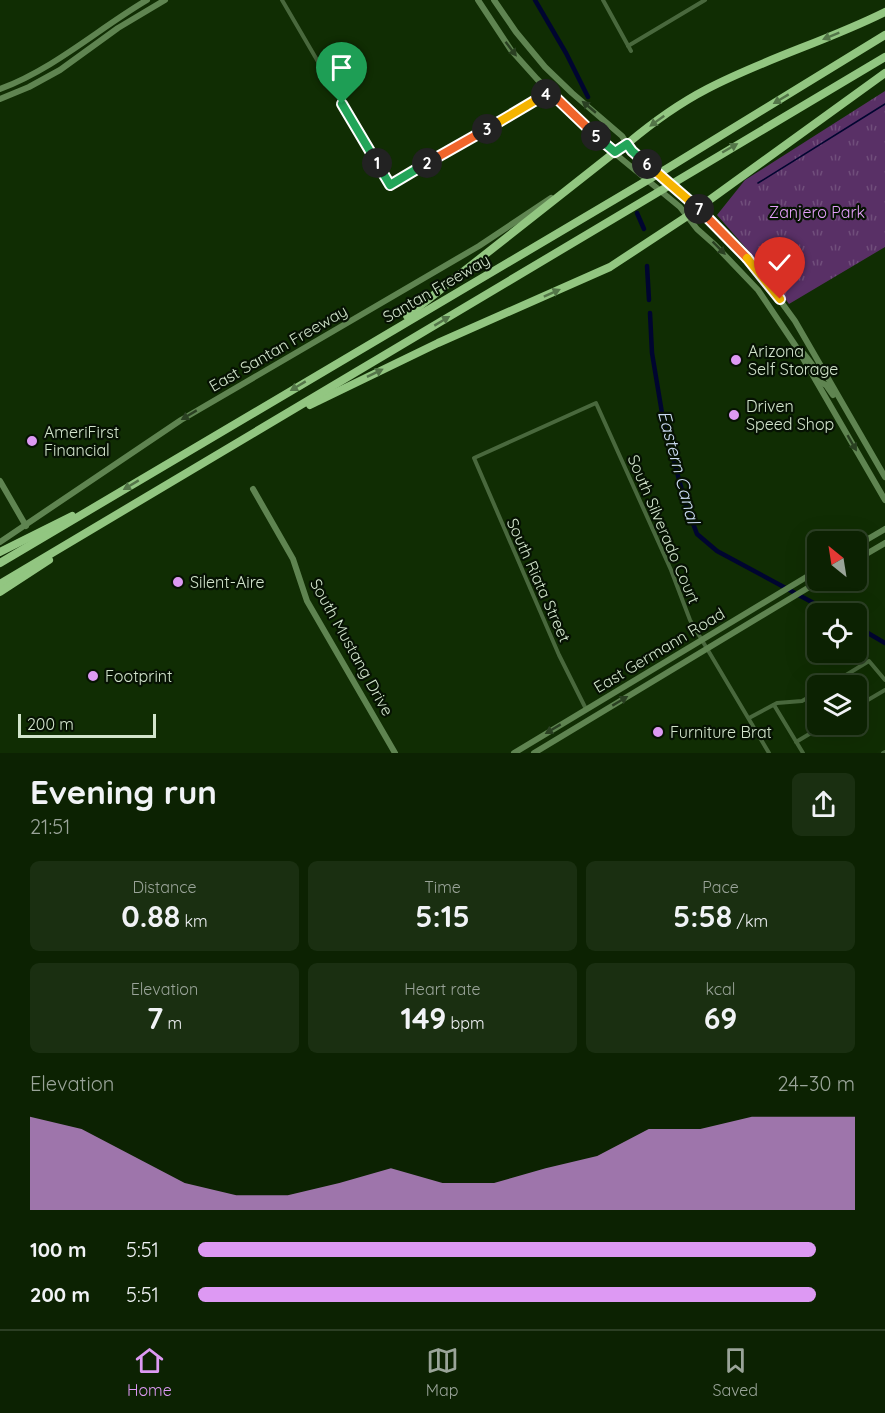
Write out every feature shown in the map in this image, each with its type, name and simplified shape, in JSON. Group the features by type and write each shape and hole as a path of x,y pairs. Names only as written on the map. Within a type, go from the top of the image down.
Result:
{"highway":[{"path":"627,144 680,105 714,85 885,12"},
{"name":"Santan Freeway","path":"0,563 668,168 885,35"},
{"name":"Santan Freeway","path":"0,584 885,57"},
{"path":"229,448 298,411 417,353 604,270 686,217 885,73"},
{"path":"385,334 615,152"},
{"path":"0,552 62,519 95,506"},
{"path":"0,592 92,534 115,516"}],"main road":[{"path":"0,89 59,60 115,19 147,0"},
{"path":"0,99 29,87 60,70 118,28 165,0"},
{"path":"478,0 512,50 550,92 601,142 680,207 686,217 716,244 758,290 797,348 885,500"},
{"path":"494,0 516,32 545,67 622,136 632,151 735,243 795,321 885,477"},
{"path":"615,152 627,144"},
{"name":"East Santan Freeway","path":"0,542 181,420 479,246 575,183"},
{"path":"797,348 806,355 819,372 825,374"},
{"path":"815,380 826,385 837,402 847,411"},
{"path":"0,481 26,525"},
{"name":"South Mustang Drive","path":"253,489 293,559 308,601 395,753"},
{"path":"867,540 885,529"},
{"path":"867,554 885,543"},
{"name":"East Germann Road","path":"514,753 807,577"},
{"name":"East Germann Road","path":"534,753 807,589"}],"street":[{"path":"282,0 390,185 550,92"},
{"path":"603,0 631,51"},
{"path":"628,46 705,0"},
{"name":"South Riata Street","path":"586,709 555,647 474,458 596,403"},
{"name":"South Silverado Court","path":"596,403 671,570 685,610 769,753"},
{"path":"846,675 869,661 885,680"},
{"path":"867,701 885,690"},
{"path":"748,718 774,705 807,698"},
{"path":"774,705 803,753"},
{"path":"796,742 808,735"}],"green space":[{"name":"Zanjero Park","path":"885,91 885,247 789,304 760,264 717,215 745,180"}],"waterway":[{"name":"Eastern Canal","path":"535,0 588,97"},
{"path":"758,183 885,104"},
{"name":"Eastern Canal","path":"637,213 644,229"},
{"name":"Eastern Canal","path":"647,266 649,300"},
{"name":"Eastern Canal","path":"650,313 652,353 664,425 686,505 697,534 717,551 814,603"},
{"name":"Eastern Canal","path":"867,632 885,643"}],"place":[{"name":"Arizona Self Storage","path":"736,360"},
{"name":"Driven Speed Shop","path":"734,415"},
{"name":"AmeriFirst Financial","path":"32,441"},
{"name":"Silent-Aire","path":"178,582"},
{"name":"Footprint","path":"93,676"},
{"name":"Furniture Brat","path":"658,732"}],"route":[{"path":"342,104 390,185 550,92 601,142 615,152 627,144 735,243 780,299"}]}
